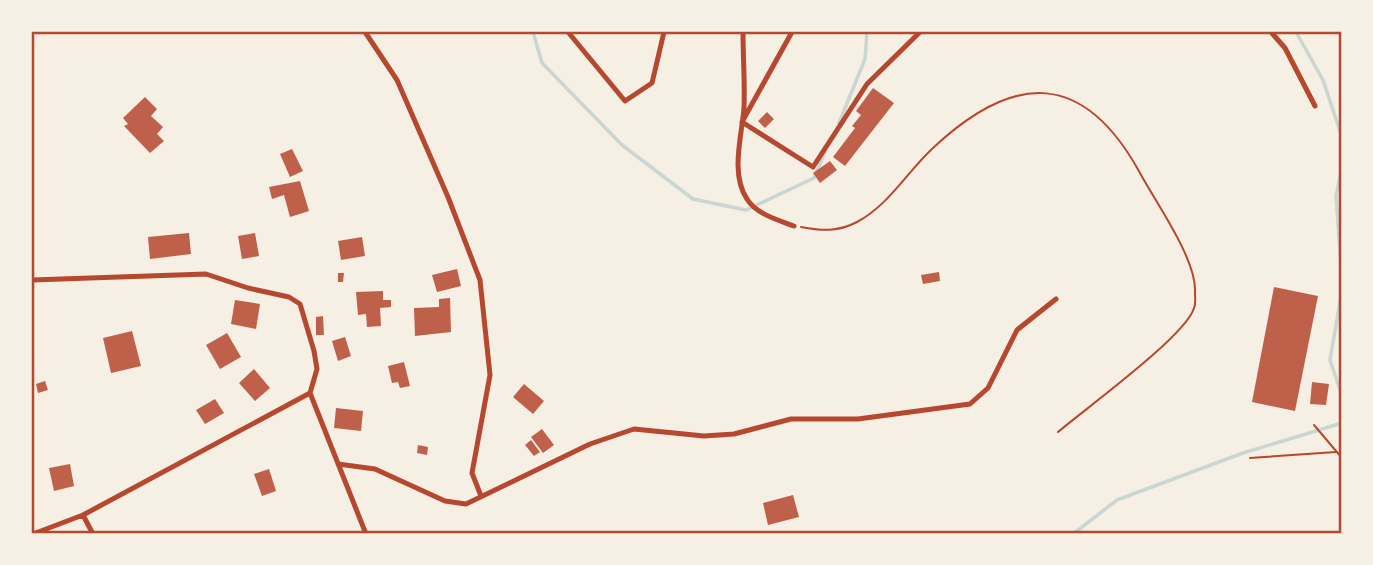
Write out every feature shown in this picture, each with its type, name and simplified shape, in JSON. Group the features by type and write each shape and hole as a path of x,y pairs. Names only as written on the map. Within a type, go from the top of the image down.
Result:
{"street":[{"path":"365,32 397,80 448,197 480,280 489,375 472,473 481,496"},
{"path":"568,32 625,101 652,83 664,32"},
{"path":"743,32 742,122 738,156 747,199 763,214 793,226"},
{"path":"742,122 792,32"},
{"path":"742,122 813,167 867,84 919,32"},
{"path":"1271,32 1285,48 1315,106"},
{"path":"32,280 206,274 248,288 289,296 300,304 317,369 310,393 366,534"},
{"path":"338,464 375,469 445,501 466,504 590,444 634,429 704,436 734,434 791,419 858,419 970,404 988,388 1017,330 1056,299"},
{"path":"33,534 83,515 310,393"},
{"path":"83,515 93,534"}],"path":[{"path":"793,226 823,232 859,221 876,208 932,148 976,113 1003,100 1025,94 1054,94 1095,112 1114,131 1185,254 1196,287 1194,309 1177,333 1058,432"},
{"path":"1314,425 1342,458"},
{"path":"1250,458 1336,452"}],"building":[{"path":"873,88 894,103 845,166 833,157 855,128 852,126 861,115 856,111"},
{"path":"145,97 157,109 151,116 163,127 157,134 164,141 150,153 124,126 128,124 123,118"},
{"path":"767,112 774,119 765,128 758,121"},
{"path":"292,149 303,171 290,177 280,154"},
{"path":"830,161 837,170 820,183 813,173"},
{"path":"300,181 309,211 290,217 284,195 272,199 269,187"},
{"path":"189,233 191,254 150,259 148,237"},
{"path":"255,233 259,256 242,259 238,236"},
{"path":"362,237 365,256 341,260 338,241"},
{"path":"457,269 461,286 437,292 432,275"},
{"path":"939,272 940,281 923,284 921,275"},
{"path":"338,273 344,273 343,282 338,282"},
{"path":"1274,287 1318,296 1295,411 1252,402"},
{"path":"383,291 383,300 391,300 391,307 380,308 381,326 367,327 366,314 358,315 356,292"},
{"path":"450,298 451,332 415,336 414,308 439,307 439,299"},
{"path":"235,300 260,304 256,329 231,324"},
{"path":"323,316 324,335 316,335 316,317"},
{"path":"132,331 141,366 111,373 103,338"},
{"path":"227,333 241,357 220,369 206,345"},
{"path":"345,337 351,356 338,361 332,341"},
{"path":"404,362 410,386 400,388 398,382 392,383 388,366"},
{"path":"254,369 270,388 255,401 239,383"},
{"path":"45,381 48,390 38,393 36,384"},
{"path":"1312,382 1329,384 1326,405 1310,404"},
{"path":"524,384 544,401 533,414 513,397"},
{"path":"215,399 224,413 205,424 196,410"},
{"path":"336,408 363,411 361,431 334,428"},
{"path":"542,429 554,445 543,453 531,437"},
{"path":"531,440 540,452 534,456 525,445"},
{"path":"418,445 428,447 427,455 417,453"},
{"path":"70,464 74,486 54,491 49,468"},
{"path":"269,469 276,491 262,496 254,474"},
{"path":"793,495 799,517 768,525 763,503"}],"waterway":[{"path":"533,32 542,63 622,145 693,199 746,210 814,178 825,152"},
{"path":"839,123 865,59 867,32"},
{"path":"1296,32 1323,80 1342,137"},
{"path":"1342,166 1336,196 1342,280"},
{"path":"1342,290 1330,360 1342,396"},
{"path":"1073,534 1117,500 1243,453 1342,423"}]}
